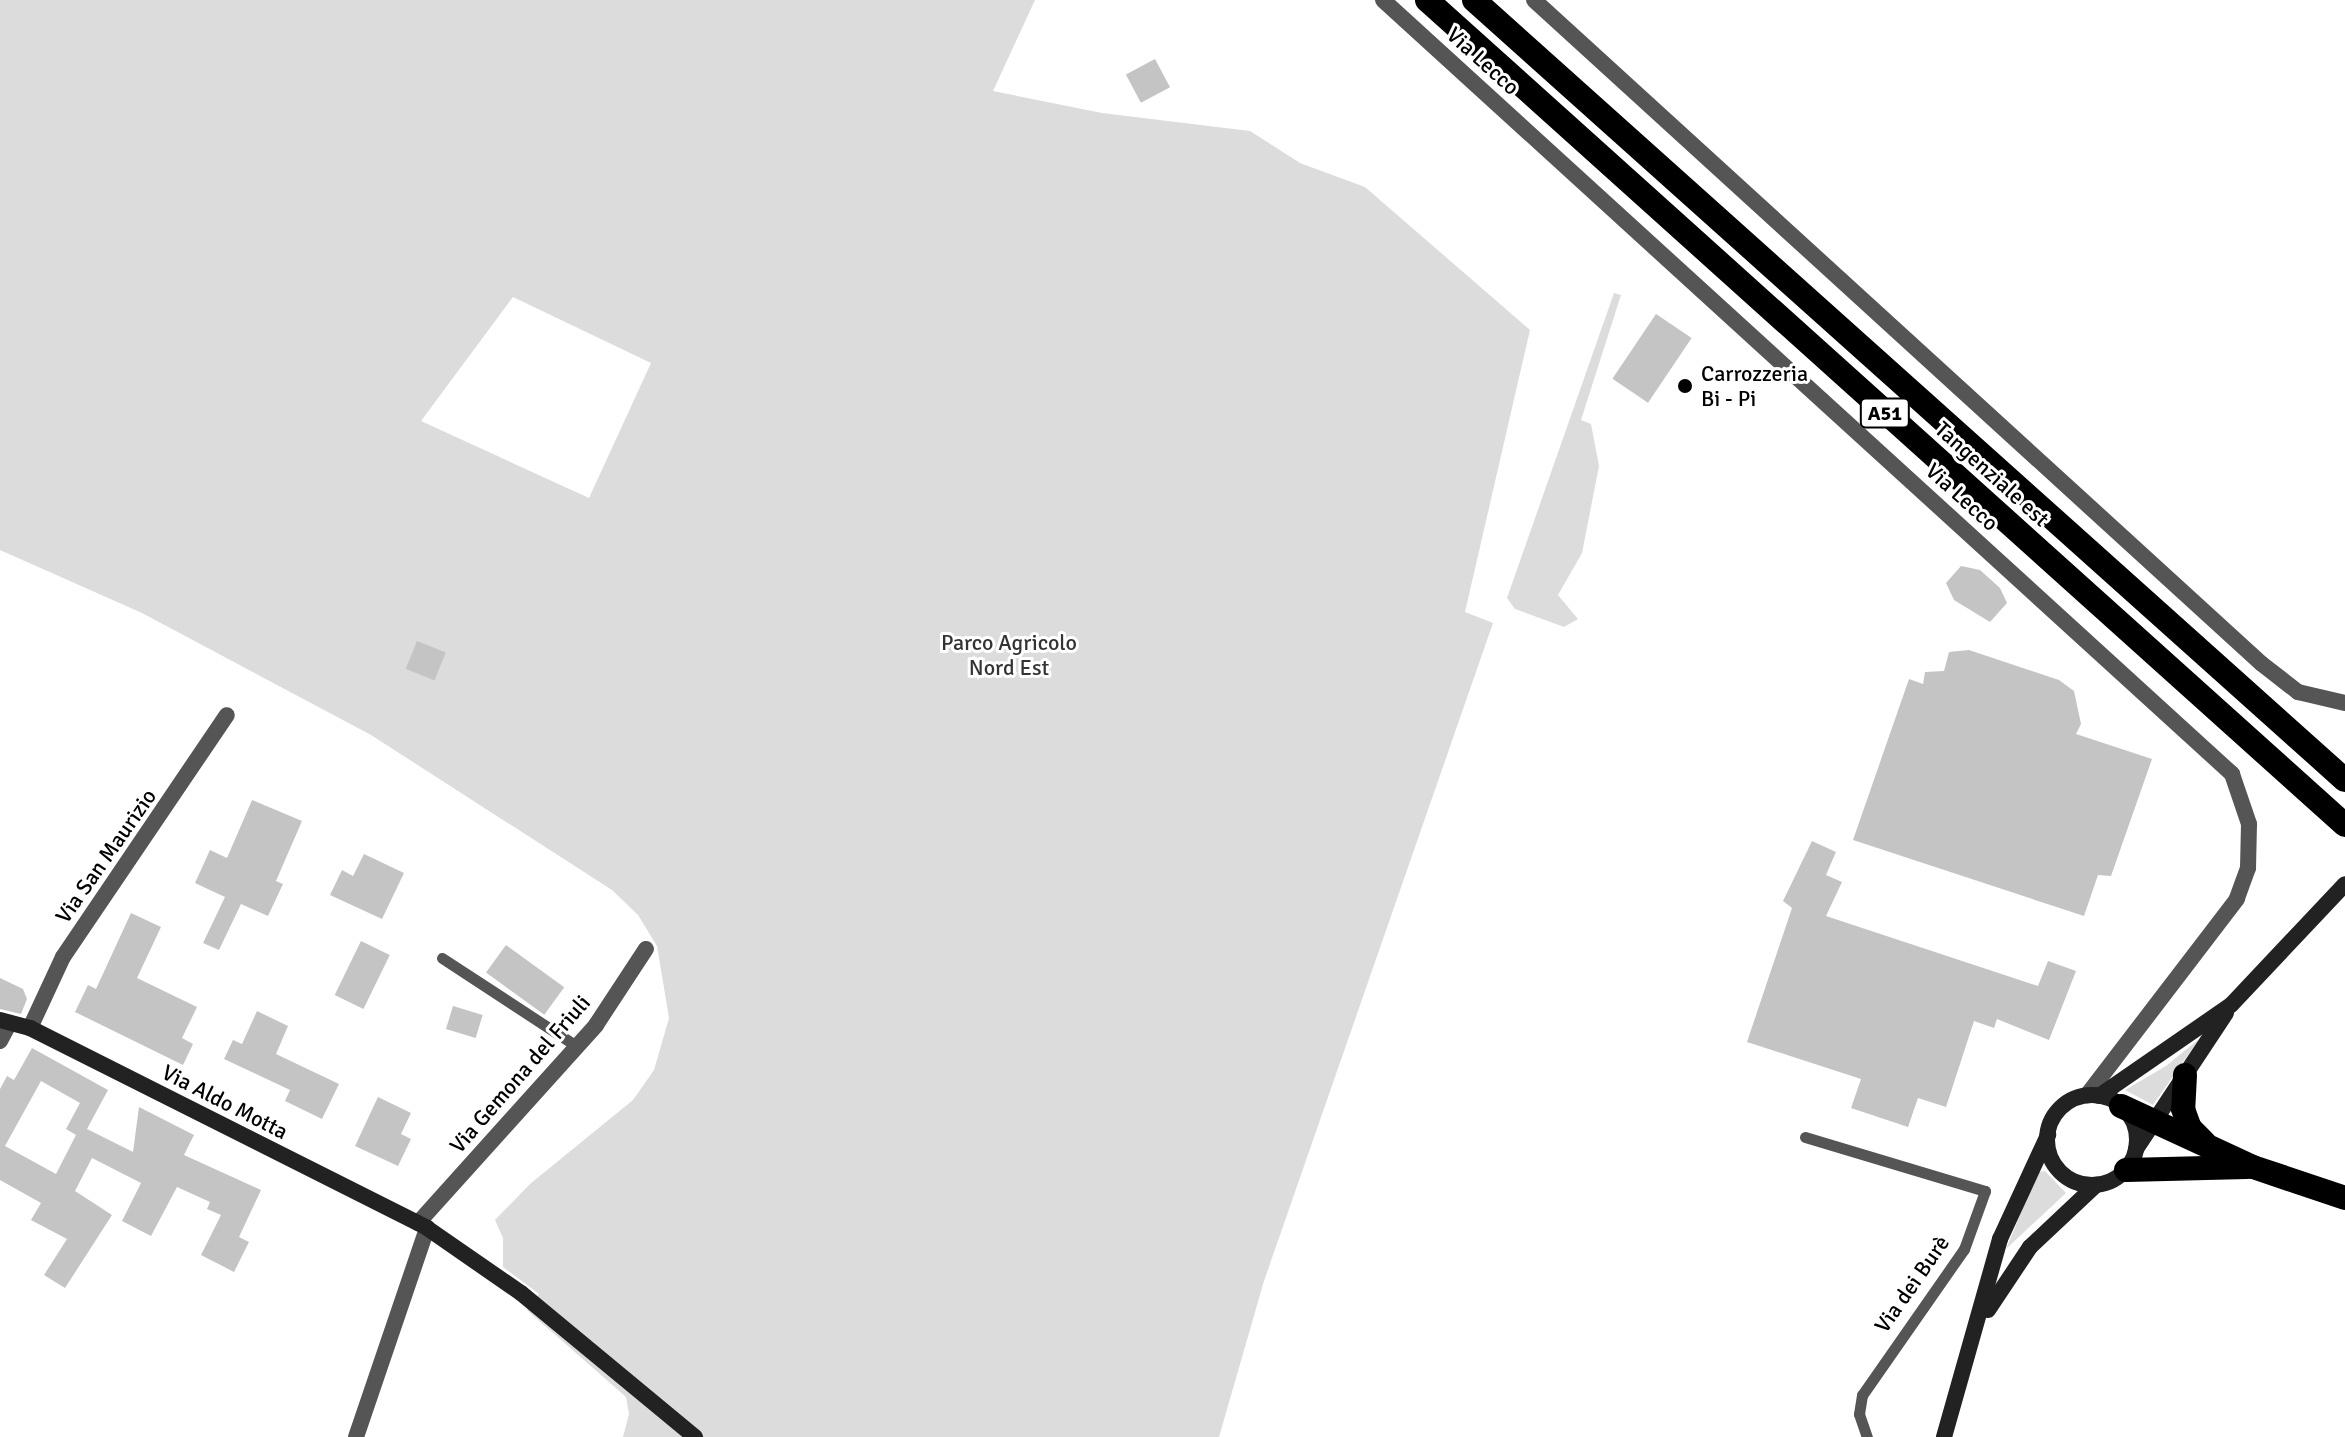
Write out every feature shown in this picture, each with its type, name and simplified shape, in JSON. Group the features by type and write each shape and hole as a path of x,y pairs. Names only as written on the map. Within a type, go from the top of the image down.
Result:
{"highway":[{"name":"Tangenziale est","path":"1427,0 2345,825"},
{"name":"Tangenziale est","path":"1474,0 2345,780"},
{"path":"2185,1075 2183,1109 2190,1128 2204,1142"},
{"path":"2103,1099 2153,1124 2204,1142 2253,1167 2345,1198"},
{"path":"2131,1159 2253,1167"}],"street":[{"name":"Via Lecco","path":"1383,0 2232,774 2249,824 2248,868 2237,899 2103,1099"},
{"path":"1534,0 2262,664 2298,692 2345,703"},
{"name":"Via San Maurizio","path":"30,1028 63,957 227,715"},
{"path":"1944,1437 1981,1322 2000,1239 2065,1104 2103,1099 2231,1005 2345,884"},
{"name":"Via Gemona del Friuli","path":"423,1225 575,1045 596,1025 646,949"},
{"path":"1981,1322 2030,1247 2096,1185 2131,1159 2231,1005"},
{"path":"0,1041 4,1022"},
{"name":"Via Aldo Motta","path":"4,1022 30,1028 423,1225 521,1293 695,1437"},
{"path":"2103,1099 2135,1125 2131,1159"},
{"path":"2048,1135 2051,1157 2064,1175 2096,1185"},
{"path":"356,1437 423,1225"}],"lane":[{"path":"442,958 575,1045"},
{"name":"Via dei Burè","path":"1805,1137 1985,1191 1964,1249 1862,1395 1859,1414 1867,1437"}],"green space":[{"name":"Parco Agricolo Nord Est","path":"0,0 1035,0 993,91 1102,113 1250,131 1300,163 1365,187 1530,330 1465,612 1493,623 1264,1281 1219,1437 623,1437 629,1414 626,1397 527,1310 539,1294 503,1267 503,1238 495,1220 530,1184 633,1100 654,1070 669,1018 657,946 638,915 612,890 371,735 142,613 0,550","holes":["513,297 651,363 589,498 421,421"]},
{"path":"1614,293 1621,295 1581,420 1591,424 1599,466 1582,553 1558,595 1578,619 1564,627 1515,609 1507,598"},
{"path":"2199,1039 2153,1105 2125,1090 2166,1066"},
{"path":"2045,1171 2066,1193 2006,1249 2038,1172"}],"building":[{"path":"1155,59 1170,87 1141,103 1126,74"},
{"path":"1656,314 1692,338 1648,403 1612,379"},
{"path":"1961,566 1980,570 2000,588 2007,603 1990,622 1954,600 1946,583"},
{"path":"417,641 446,653 435,680 406,669"},
{"path":"1969,650 2059,680 2074,691 2081,724 2076,734 2152,759 2111,876 2098,875 2084,916 1853,840 1909,679 1923,684 1925,672 1944,671 1949,652"},
{"path":"252,800 302,821 276,881 283,884 268,916 241,904 219,950 203,943 225,897 195,883 210,850 227,858"},
{"path":"1812,841 1836,852 1826,875 1842,882 1826,916 2038,986 2048,961 2076,971 2049,1040 1997,1019 1994,1028 1974,1021 1946,1107 1918,1098 1908,1127 1851,1108 1861,1079 1747,1042 1792,908 1783,901"},
{"path":"364,854 404,873 382,919 330,895 342,870 353,876"},
{"path":"131,913 161,927 137,978 197,1007 182,1038 193,1044 183,1065 75,1012 88,985 96,989"},
{"path":"361,941 390,955 363,1009 335,995"},
{"path":"506,945 564,987 544,1015 486,973"},
{"path":"0,978 23,989 27,999 21,1014 0,1009"},
{"path":"453,1006 483,1015 476,1038 446,1029"},
{"path":"257,1011 288,1026 276,1054 339,1084 322,1119 285,1101 290,1090 224,1059 233,1040 242,1044"},
{"path":"32,1048 108,1090 87,1129 133,1152 139,1107 194,1135 184,1155 261,1190 239,1237 249,1242 234,1272 201,1255 221,1215 207,1209 210,1202 177,1187 151,1236 122,1221 141,1183 92,1158 75,1191 112,1215 65,1288 44,1275 67,1239 31,1220 41,1203 0,1180 0,1089 7,1076 14,1080","holes":["41,1081 80,1103 66,1129 76,1135 56,1174 5,1146"]},
{"path":"378,1097 411,1113 401,1134 411,1139 398,1166 355,1146"}],"place":[{"name":"Carrozzeria Bi - Pi","path":"1685,386"}]}
